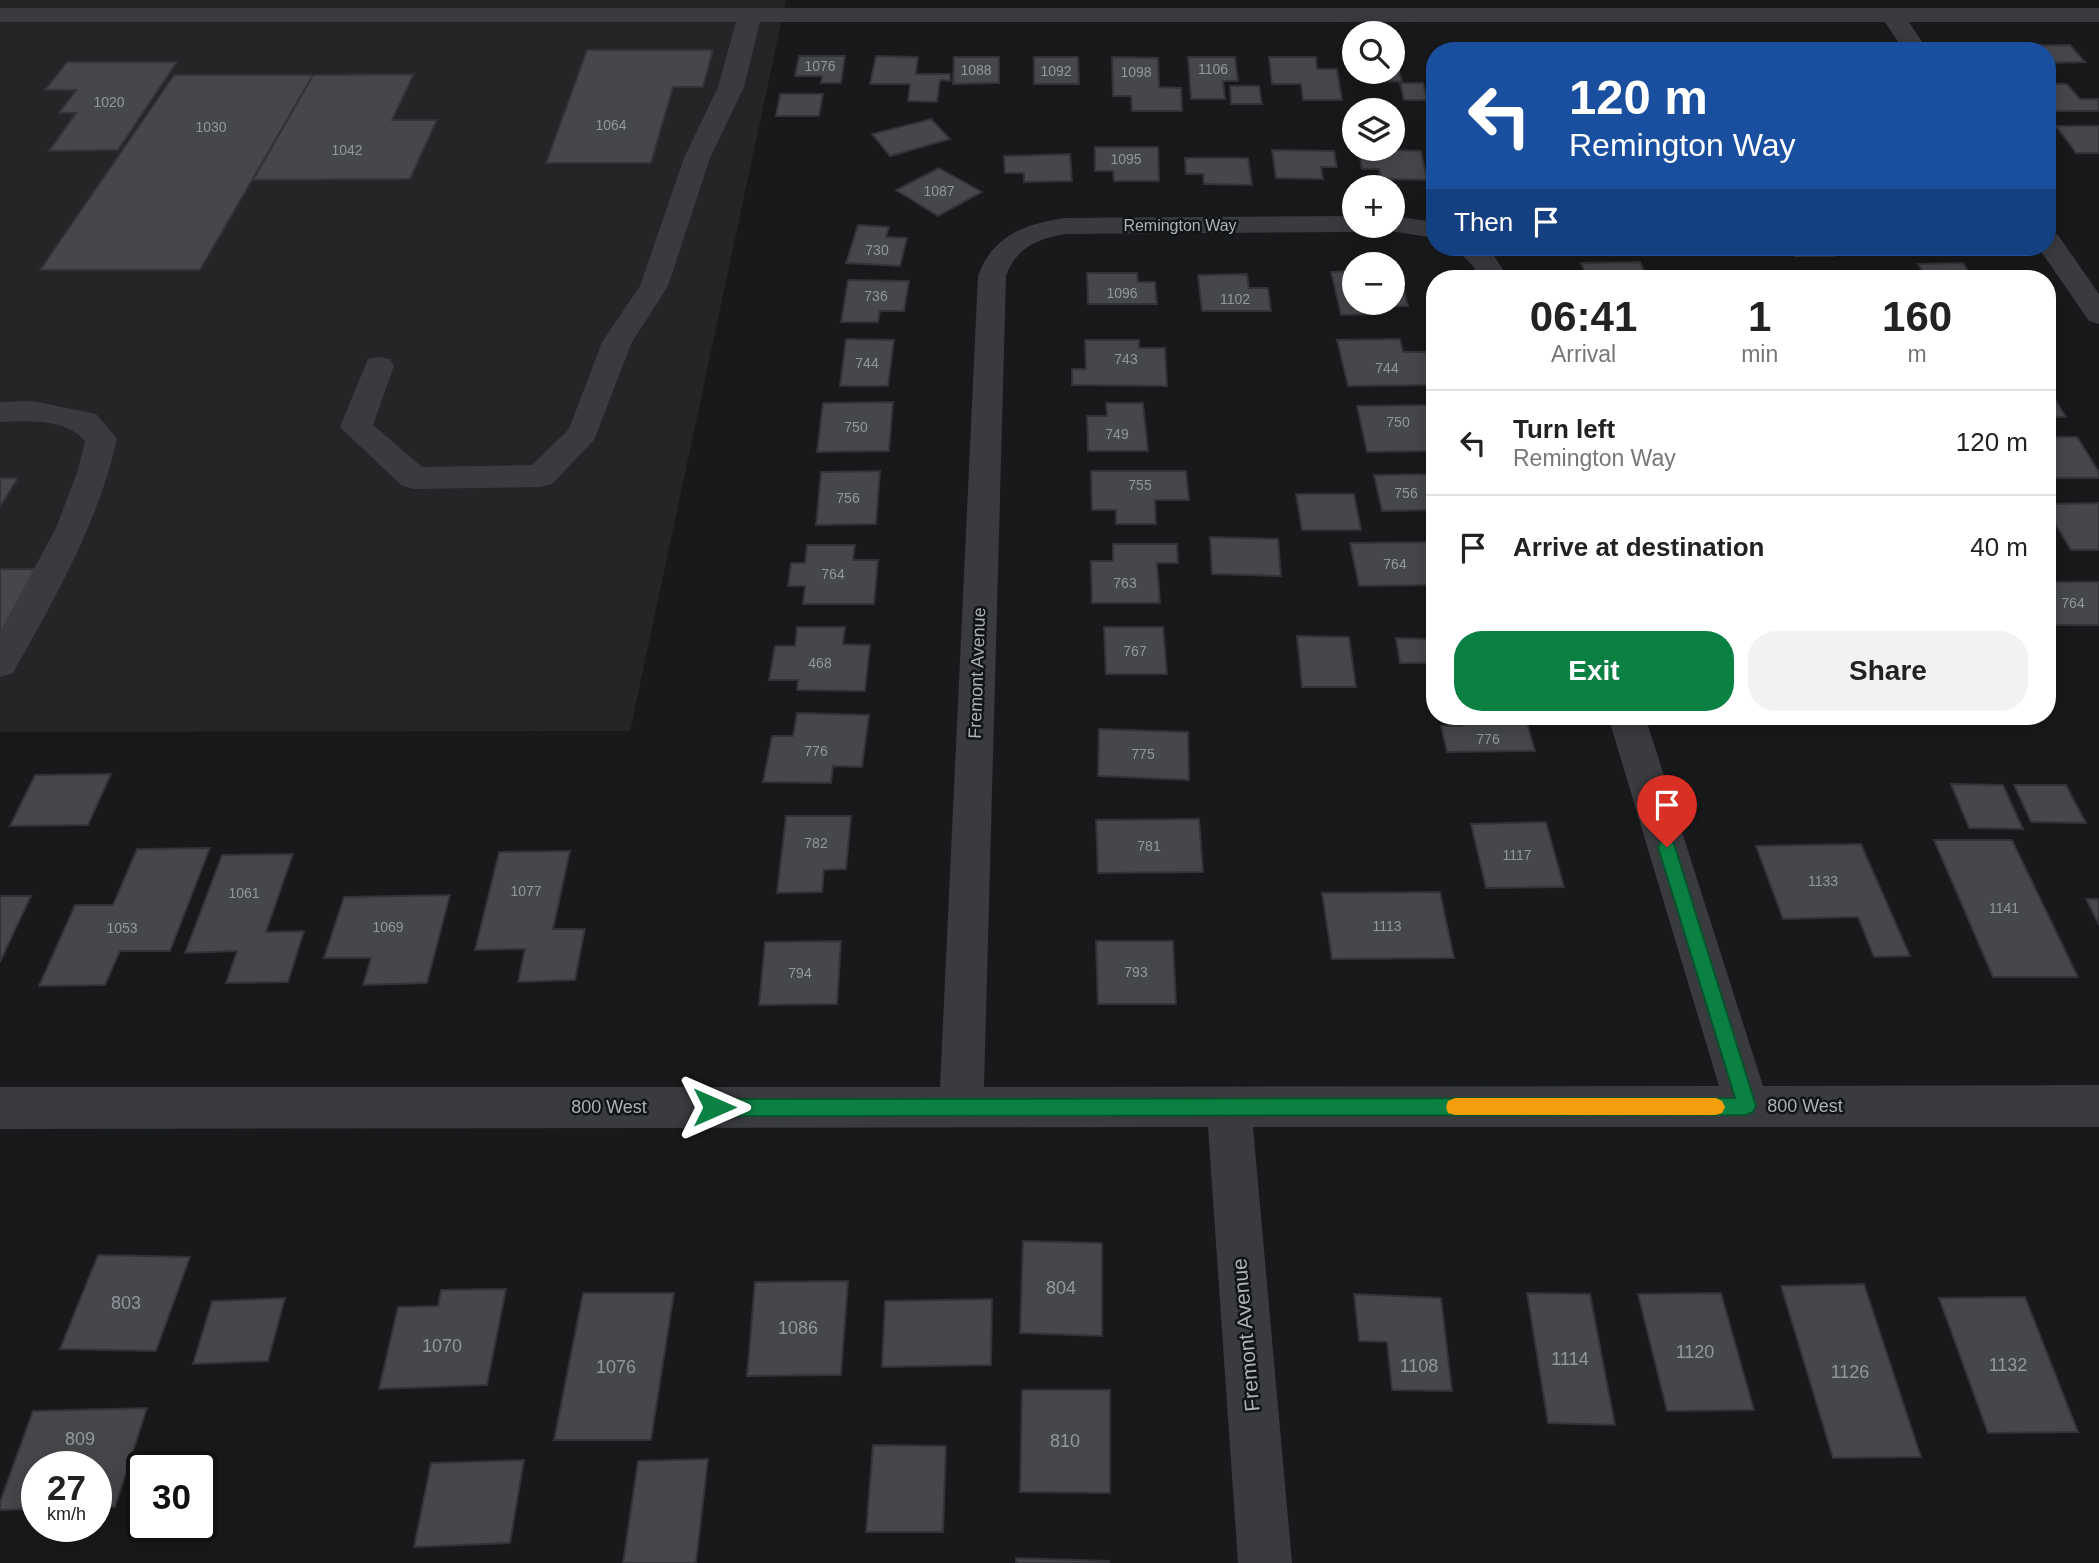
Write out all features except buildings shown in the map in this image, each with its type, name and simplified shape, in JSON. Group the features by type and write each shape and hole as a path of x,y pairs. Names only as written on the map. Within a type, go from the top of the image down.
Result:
{"street":[{"path":"0,35 5,8 659,7 750,14 1063,6 1531,7 1899,10 2099,15"},
{"path":"1899,10 1912,42"},
{"path":"379,366 356,426 414,478 540,476 583,433 617,342 654,286 697,158 731,87 750,14"},
{"name":"Remington Way","path":"1010,244 1034,232 1065,226 1342,224"},
{"path":"1405,226 1426,229"},
{"name":"Fremont Avenue","path":"961,1107 992,276 1000,253 1010,244"},
{"path":"2056,253 2099,315"},
{"path":"1478,256 1489,270"},
{"path":"0,412 33,411 85,421 102,439 94,477 72,535 0,664"},
{"path":"1630,725 1746,1106"},
{"name":"800 West","path":"0,1108 2099,1106"},
{"name":"Fremont Avenue","path":"1228,1107 1265,1563"}],"shaded area":[{"path":"0,0 786,0 630,731 0,732"}],"slow traffic":[{"path":"1455,1107 1716,1107"}],"route":[{"path":"714,1107 1746,1106 1667,847"}]}
